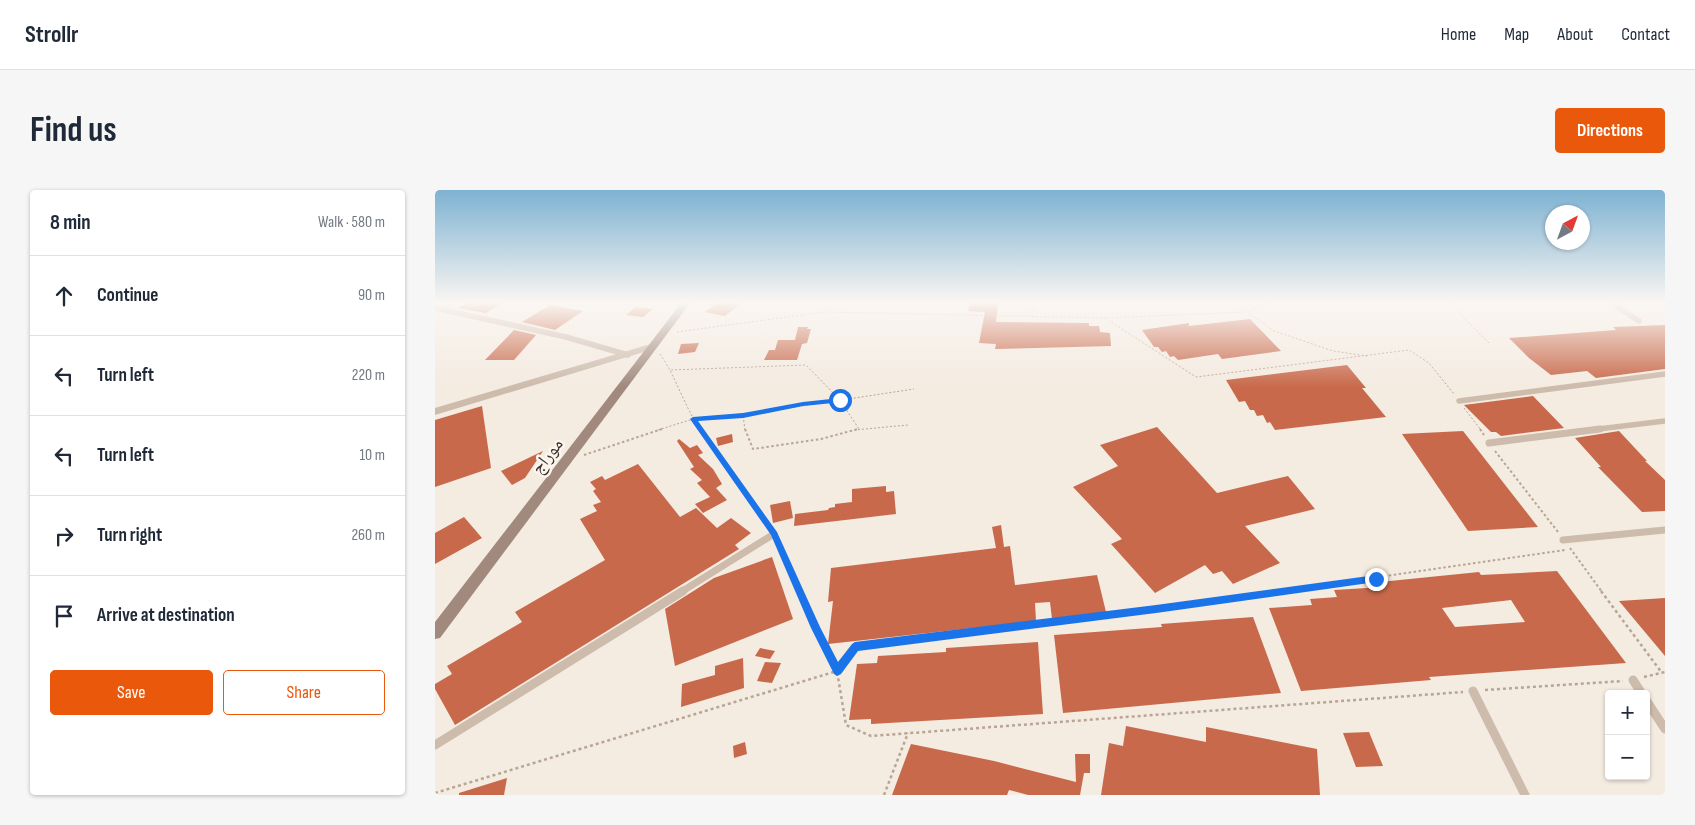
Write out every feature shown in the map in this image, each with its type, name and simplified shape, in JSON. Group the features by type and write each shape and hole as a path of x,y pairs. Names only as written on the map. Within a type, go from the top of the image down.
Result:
{"main road":[{"name":"موراج","path":"435,633 666,330"}],"street":[{"path":"435,412 654,346"}],"lane":[{"path":"535,330 629,355"},
{"path":"1459,401 1665,374"},
{"path":"1489,443 1665,421"},
{"path":"1563,540 1665,530"},
{"path":"435,745 774,534"},
{"path":"1633,680 1639,690"},
{"path":"1473,691 1525,795"},
{"path":"1650,706 1665,729"}],"path":[{"path":"664,333 685,330"},
{"path":"654,346 671,370 693,419 774,534 837,671 846,725 871,736 1633,680 1664,672 1489,443 1435,368 1419,354 1409,350 1196,377 1124,330"},
{"path":"1273,330 1333,351 1371,356"},
{"path":"1477,330 1489,342"},
{"path":"671,370 806,366 840,400 859,429"},
{"path":"583,456 693,419 743,415 803,404 914,389"},
{"path":"743,415 743,425 753,449 821,438 859,429 907,425"},
{"path":"435,793 837,671 855,647 1156,609 1570,549"},
{"path":"884,795 908,733"}],"building":[{"path":"514,330 536,335 514,360 485,360"},
{"path":"797,330 811,330 807,343 802,344 797,360 764,360 769,350 775,350 778,340 795,340"},
{"path":"981,330 1100,330 1100,332 1110,333 1111,346 995,349 996,344 979,343"},
{"path":"1142,330 1261,330 1281,351 1222,359 1218,354 1178,360 1174,356 1170,357 1166,351 1162,352 1158,347 1154,347"},
{"path":"1613,330 1665,330 1665,369 1596,378 1587,371 1551,375 1529,358 1509,338"},
{"path":"699,343 695,352 678,354 681,344"},
{"path":"1347,365 1366,388 1362,388 1386,417 1275,430 1270,422 1267,423 1263,415 1257,416 1254,410 1250,410 1245,401 1239,402 1226,380"},
{"path":"1533,396 1564,428 1501,436 1496,432 1491,432 1464,405"},
{"path":"482,406 491,468 435,487 435,420"},
{"path":"1157,427 1217,493 1288,476 1315,509 1245,526 1280,563 1233,584 1222,571 1213,574 1205,565 1155,593 1111,544 1122,539 1073,487 1118,466 1100,445"},
{"path":"1463,431 1538,527 1468,531 1402,434"},
{"path":"1619,431 1647,461 1645,461 1665,480 1665,511 1642,512 1598,467 1601,467 1575,438"},
{"path":"732,434 733,442 718,446 716,438"},
{"path":"679,439 690,448 697,445 703,453 698,455 713,469 722,484 716,488 727,500 703,513 695,504 710,497 697,483 702,480 690,469 694,467 677,441"},
{"path":"543,451 525,478 512,485 501,471"},
{"path":"638,464 680,517 696,508 717,528 731,518 751,533 735,545 739,549 455,725 435,689 435,684 452,674 447,666 522,622 515,612 605,560 580,519 597,511 593,505 601,502 593,491 596,489 590,482 602,476 605,480"},
{"path":"886,486 886,492 894,491 896,514 794,526 795,514 828,510 835,507 835,504 852,502 852,489"},
{"path":"790,501 793,518 773,523 770,505"},
{"path":"464,517 482,538 435,564 435,533"},
{"path":"1001,525 1004,547 1010,546 1015,585 1097,575 1106,612 1052,619 1050,602 1035,603 1036,621 828,644 833,601 828,602 831,568 996,548 992,527"},
{"path":"772,557 793,619 675,666 665,609 714,578"},
{"path":"1557,571 1626,663 1429,677 1431,680 1301,691 1269,608 1312,605 1310,599 1337,597 1334,590 1383,587 1380,582 1479,572 1481,575","holes":["1511,600 1525,622 1455,627 1442,608"]},
{"path":"1665,598 1665,656 1619,601"},
{"path":"1253,617 1281,693 1063,713 1054,635 1162,627 1161,624"},
{"path":"1038,642 1043,714 871,724 871,719 849,720 857,664 877,663 878,656 946,652 946,648"},
{"path":"760,648 775,651 770,659 755,656"},
{"path":"743,658 744,688 681,707 682,684 715,675 715,666"},
{"path":"765,662 781,663 772,683 757,681"},
{"path":"1126,726 1206,742 1206,727 1317,749 1320,795 1101,795 1109,743 1123,746"},
{"path":"1369,732 1383,766 1356,767 1343,733"},
{"path":"745,742 747,754 734,758 733,746"},
{"path":"911,744 994,761 1076,782 1075,754 1090,754 1090,773 1084,773 1080,795 1028,795 1009,790 1007,795 892,795"},
{"path":"507,778 504,795 459,795 459,793"}],"route":[{"path":"840,400 803,404 729,417 693,419 774,534 837,671 855,647 1376,579"}]}
